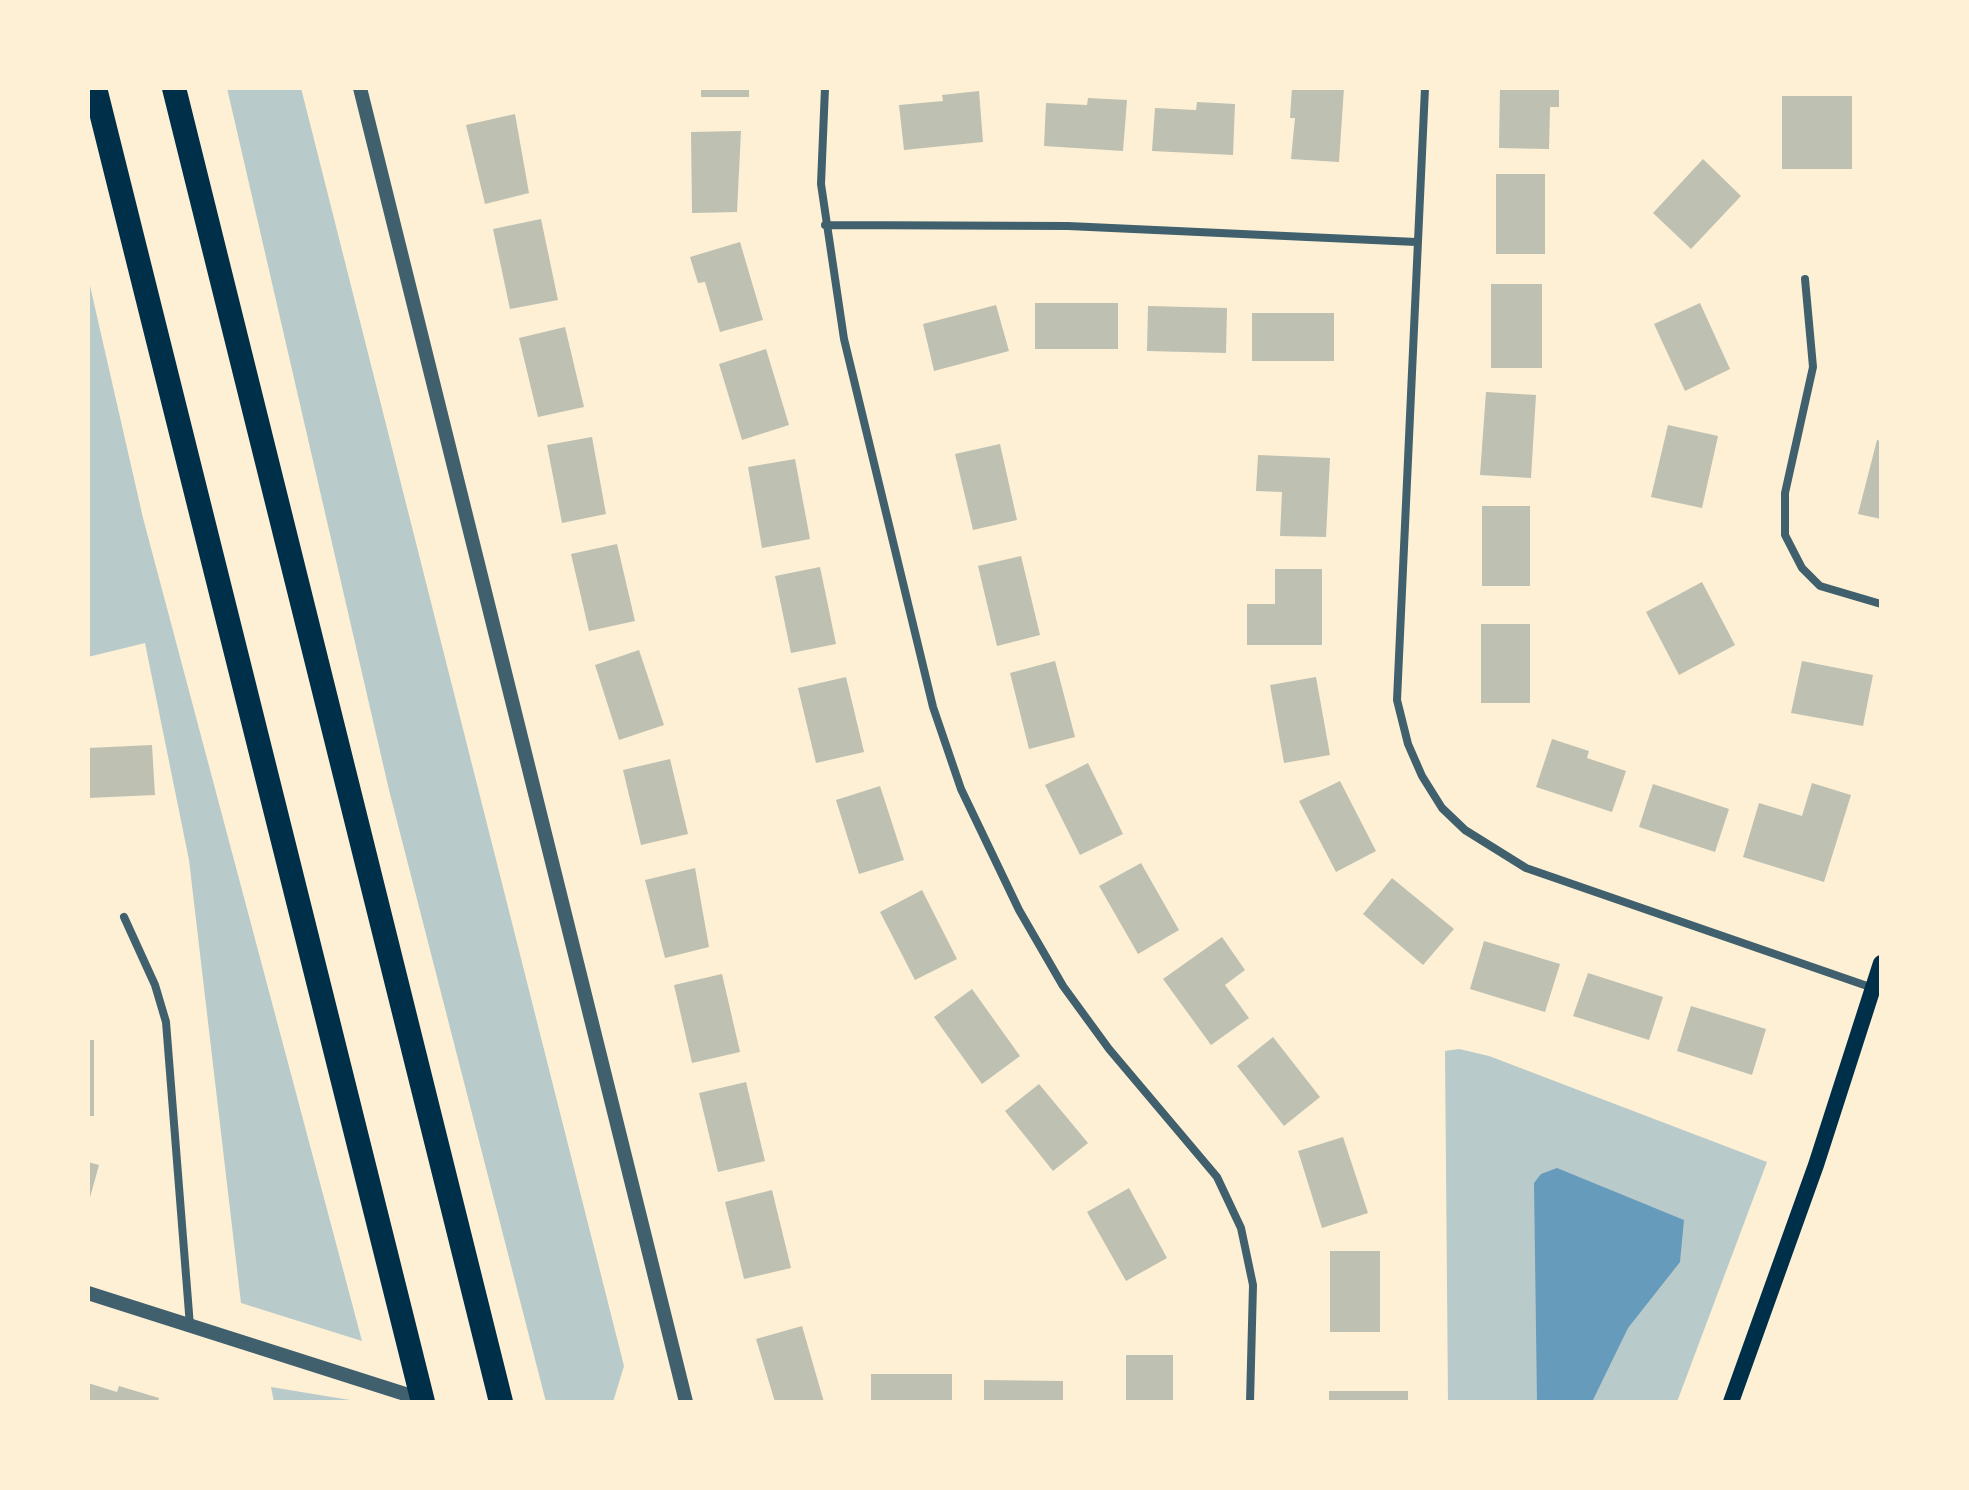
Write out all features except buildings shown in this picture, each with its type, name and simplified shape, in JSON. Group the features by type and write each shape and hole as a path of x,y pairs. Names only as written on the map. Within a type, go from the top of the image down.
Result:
{"highway":[{"path":"95,88 406,1338 426,1402"},
{"path":"174,88 501,1402"}],"main road":[{"path":"1731,1402 1816,1165 1881,963"}],"street":[{"path":"360,88 686,1402"},
{"path":"825,88 821,114 821,184 844,339 933,707 961,789 1019,910 1063,986 1109,1049 1217,1177 1241,1228 1253,1285 1250,1402"},
{"path":"1425,88 1397,700 1408,744 1422,776 1442,808 1465,830 1526,868 1873,988"},
{"path":"825,225 1068,226 1416,242"},
{"path":"1805,279 1813,367 1785,493 1785,535 1802,568 1820,586 1881,604"},
{"path":"124,917 155,985 166,1022 191,1326"},
{"path":"88,1293 426,1402"}],"shaded area":[{"path":"227,88 301,88 624,1366 613,1402 546,1402 389,790"},
{"path":"88,277 143,518 362,1341 241,1303 189,860 145,643 88,657"},
{"path":"1459,1049 1489,1056 1767,1162 1677,1402 1448,1402 1445,1051"},
{"path":"271,1387 362,1402 274,1402"}],"water":[{"path":"1557,1168 1684,1220 1680,1262 1628,1328 1592,1402 1537,1402 1534,1183 1541,1174"}]}
